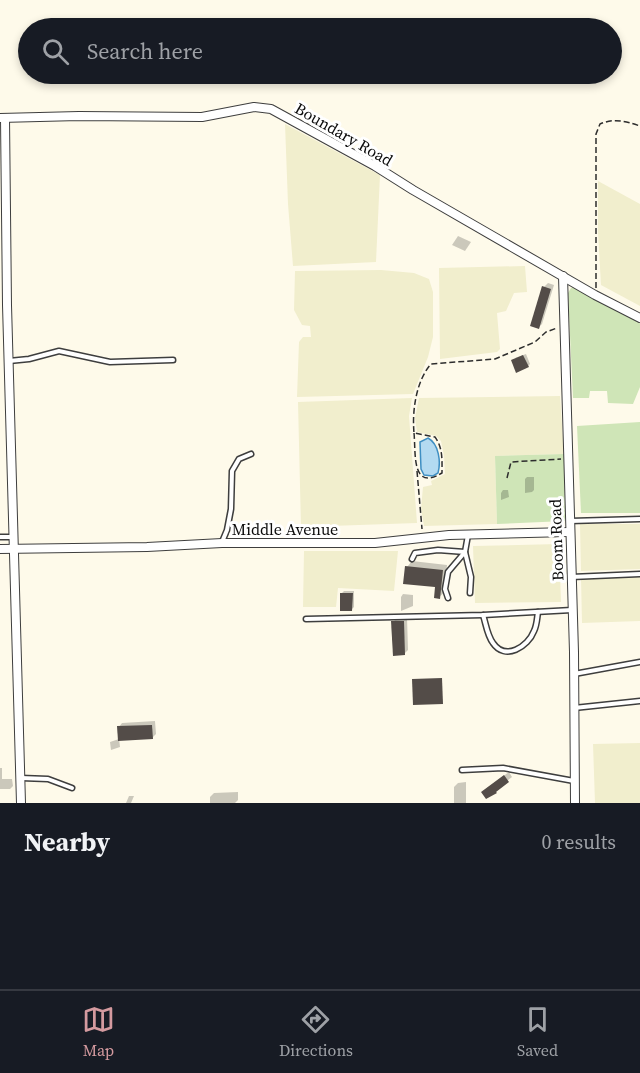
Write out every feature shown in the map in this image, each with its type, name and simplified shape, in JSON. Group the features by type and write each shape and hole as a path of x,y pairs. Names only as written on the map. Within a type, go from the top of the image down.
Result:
{"street":[{"name":"Boundary Road","path":"3,118 202,117 254,108 272,109 640,318"},
{"path":"3,118 4,305 21,803"},
{"name":"Boom Road","path":"563,276 574,674 575,803"},
{"name":"Middle Avenue","path":"0,549 147,547 222,543 375,543 468,534 569,532"}],"lane":[{"path":"6,356 29,359 59,351 110,362 173,360"},
{"path":"222,543 231,509 232,471 239,459 251,454"},
{"path":"569,521 640,519"},
{"path":"468,534 465,552 471,577 470,593"},
{"path":"0,537 13,537"},
{"path":"412,559 415,553 423,550 465,552"},
{"path":"448,598 445,589 448,572 465,552"},
{"path":"570,577 640,574"},
{"path":"306,619 483,615 572,610"},
{"path":"483,615 491,640 497,647 509,652 520,649 535,631 538,612"},
{"path":"574,674 640,662"},
{"path":"574,708 640,701"},
{"path":"462,771 503,768 575,781"},
{"path":"20,778 48,779 72,788"}],"path":[{"path":"596,295 596,134 600,124 610,120 626,121 640,126"},
{"path":"423,538 413,418 417,393 426,369 431,364 495,360 535,342 546,332 564,327"},
{"path":"414,433 435,437 442,454 442,473 427,480 417,470"},
{"path":"507,478 511,462 567,459"}],"shaded area":[{"path":"285,124 380,175 376,262 293,266"},
{"path":"598,181 640,204 640,306 601,285"},
{"path":"525,266 527,292 514,293 506,311 497,313 500,349 497,352 440,359 439,268"},
{"path":"381,270 414,273 429,279 433,292 433,337 428,357 413,394 297,397 299,342 303,337 311,337 310,326 302,325 294,310 295,271"},
{"path":"560,396 564,454 495,456 497,524 424,526 421,509 423,487 432,485 431,481 445,474 441,441 436,436 417,432 415,418 419,398"},
{"path":"412,398 409,416 417,523 301,527 298,402"},
{"path":"580,524 640,524 640,569 581,571"},
{"path":"559,544 561,602 475,603 473,546"},
{"path":"304,551 398,551 394,591 338,588 336,607 303,607"},
{"path":"640,576 640,621 582,623 581,578"},
{"path":"640,743 640,803 595,803 593,744"}],"green space":[{"path":"575,287 640,321 640,387 633,404 608,403 607,391 590,391 589,398 573,398 568,293 571,288"},
{"path":"640,422 640,513 581,513 577,426"},
{"path":"564,454 565,521 497,524 495,456"}],"water":[{"path":"428,438 435,444 439,459 438,473 433,476 424,475 421,469 420,442"}],"building":[{"path":"542,286 551,289 539,329 530,326"},
{"path":"523,355 529,367 516,373 511,360"},
{"path":"405,566 443,570 440,599 434,598 435,587 403,584"},
{"path":"340,593 353,593 352,611 340,611"},
{"path":"391,621 404,621 405,655 393,656"},
{"path":"442,678 443,704 413,705 412,679"},
{"path":"152,725 153,739 118,741 117,726"},
{"path":"504,775 509,782 486,799 481,792"}]}
